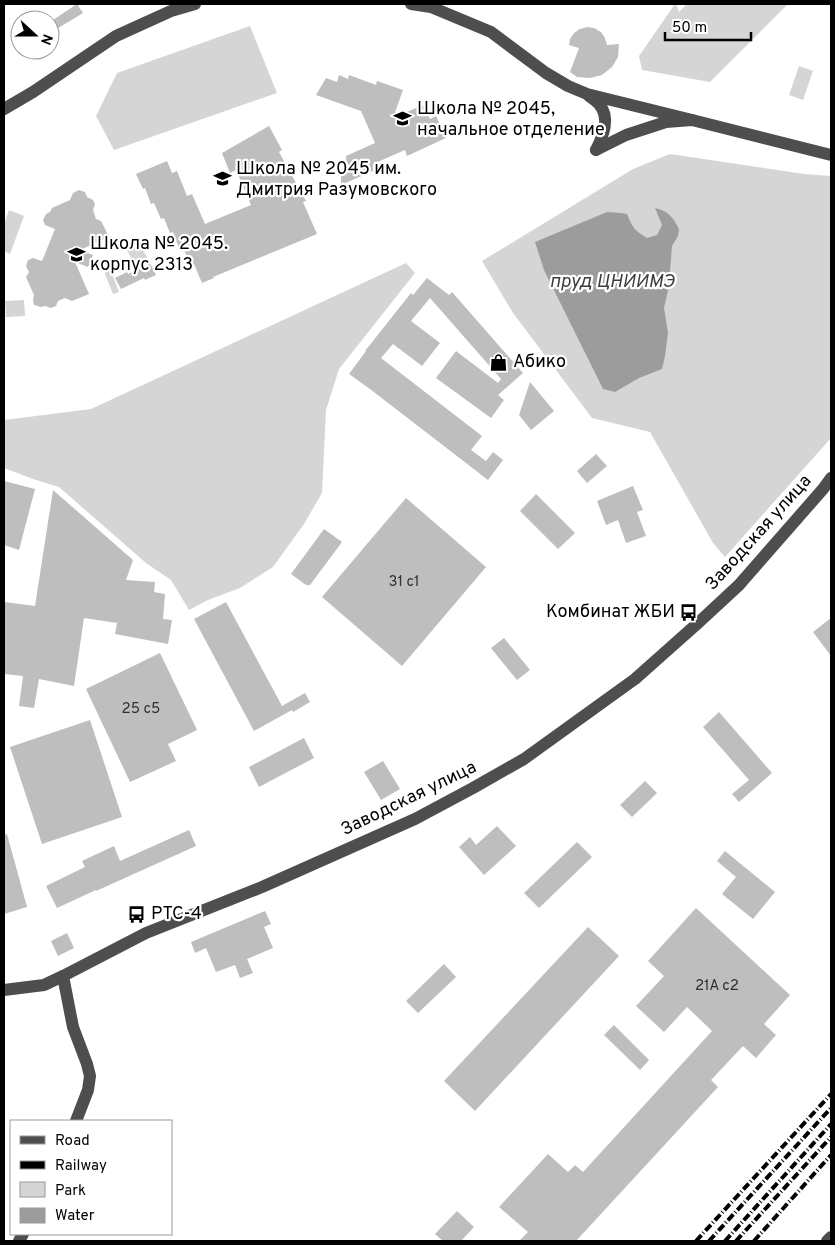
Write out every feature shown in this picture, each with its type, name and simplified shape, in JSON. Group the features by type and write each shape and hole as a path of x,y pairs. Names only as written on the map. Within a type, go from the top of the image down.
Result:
{"street":[{"path":"4,109 33,92 116,36 171,11 195,4"},
{"path":"411,4 431,7 491,32 546,73 568,86 588,94 831,155"},
{"path":"588,94 600,104 605,115 604,133 596,150 626,135 666,122 692,120"},
{"name":"Заводская улица","path":"4,990 44,985 146,933 262,887 415,819 524,759 635,680 698,623 739,585 831,478"},
{"path":"64,976 73,1027 90,1076 88,1090 76,1120"},
{"path":"827,1241 831,1237"}],"green space":[{"path":"675,4 679,12 687,4 788,4 710,82 642,70 639,56"},
{"path":"250,26 277,93 114,150 96,116 117,73"},
{"path":"799,66 813,71 803,100 789,95"},
{"path":"670,154 804,174 831,176 831,438 725,557 713,543 650,432 592,418 513,313 482,261 633,169"},
{"path":"9,210 24,216 10,254 4,251 4,225"},
{"path":"138,241 149,261 136,268 126,248"},
{"path":"118,261 123,270 112,274 119,292 113,294 105,274 106,265"},
{"path":"406,263 415,273 339,369 326,410 322,493 304,524 273,567 240,588 208,600 189,610 171,580 146,563 59,487 4,468 4,420 91,409"},
{"path":"24,300 25,316 6,317 5,301"}],"water":[{"name":"пруд ЦНИИМЭ","path":"655,208 670,215 679,229 678,236 672,246 669,286 664,308 668,333 662,369 639,378 615,392 603,389 544,270 535,242 607,212 627,214 634,228 647,238 657,235 662,225"}],"building":[{"path":"77,4 83,13 60,27 60,15"},
{"path":"587,27 601,32 607,45 619,44 618,57 612,67 602,75 590,78 577,77 570,72 579,48 569,45 570,39 574,33"},
{"path":"339,75 348,79 349,75 376,85 377,81 403,90 393,118 423,105 430,119 436,116 446,138 407,156 405,150 373,164 373,171 341,185 341,172 347,169 346,156 375,143 361,111 316,95 326,78 337,82"},
{"path":"269,126 282,150 279,152 306,201 303,202 317,234 202,283 194,264 190,265 183,247 179,248 173,232 170,233 164,218 161,219 154,203 151,204 145,188 143,189 136,174 167,161 172,173 177,171 187,196 192,194 205,224 251,205 236,170 230,173 222,153"},
{"path":"79,190 85,192 87,197 93,200 95,204 93,210 96,219 101,221 109,237 80,250 93,255 88,267 75,262 89,294 72,301 65,298 58,301 56,306 51,308 34,305 34,295 26,277 29,272 26,266 28,260 33,258 42,261 55,229 45,225 43,220 52,208 70,200 73,193"},
{"path":"150,263 156,275 145,280 144,278 121,289 115,278"},
{"path":"427,278 449,295 452,292 523,373 498,395 504,400 491,418 436,378 456,351 498,383 501,379 430,298 411,321 440,343 422,366 393,344 381,358 482,436 471,450 486,461 493,452 503,460 488,480 349,374 411,293 413,295"},
{"path":"530,382 554,411 531,430 519,415"},
{"path":"596,454 607,466 587,483 577,471"},
{"path":"4,481 35,489 19,550 4,545"},
{"path":"633,486 643,510 637,512 646,536 626,543 618,520 606,525 597,501"},
{"path":"53,490 133,560 126,580 155,582 154,592 165,594 163,619 172,620 168,644 115,634 117,623 84,618 74,686 39,679 34,708 19,706 23,676 4,674 4,602 35,606"},
{"path":"536,494 575,533 558,549 520,511"},
{"path":"406,498 486,567 402,666 322,597"},
{"path":"324,529 342,542 310,585 306,585 291,574"},
{"path":"226,602 282,706 305,693 310,702 254,731 194,619"},
{"path":"831,618 831,656 813,632"},
{"path":"504,638 530,670 517,680 491,648"},
{"path":"160,653 197,730 168,744 176,761 130,782 86,689"},
{"path":"719,712 772,773 739,802 732,794 749,780 703,727"},
{"path":"90,720 122,817 42,844 10,747"},
{"path":"304,738 314,758 259,787 249,767"},
{"path":"383,761 400,789 381,800 364,772"},
{"path":"645,781 657,793 632,817 620,805"},
{"path":"497,826 516,846 484,875 459,847 470,837 476,845"},
{"path":"189,830 196,846 57,908 46,886 85,867 82,861 114,846 120,861"},
{"path":"7,834 27,907 4,914 4,835"},
{"path":"577,842 592,857 539,908 524,893"},
{"path":"725,851 775,892 753,919 722,894 736,877 717,861"},
{"path":"696,908 790,995 764,1024 776,1035 756,1058 743,1046 711,1080 718,1087 576,1241 519,1241 528,1232 499,1207 548,1154 568,1172 575,1165 583,1172 712,1031 687,1007 664,1032 636,1006 664,976 648,961"},
{"path":"265,911 271,924 264,927 273,948 247,959 253,973 240,978 235,965 216,972 206,948 195,953 191,942"},
{"path":"588,927 619,956 475,1111 444,1081"},
{"path":"67,933 74,948 58,956 51,941"},
{"path":"444,964 456,977 418,1013 406,1001"},
{"path":"614,1025 649,1060 640,1070 604,1035"},
{"path":"457,1211 474,1227 461,1241 443,1241 435,1234"}],"railway":[{"path":"696,1241 831,1094"},
{"path":"709,1241 831,1108"},
{"path":"725,1241 831,1124"},
{"path":"736,1241 831,1137"},
{"path":"754,1241 831,1155"}],"place":[{"name":"Школа № 2045, начальное отделение","path":"403,119"},
{"name":"Школа № 2045 им. Дмитрия Разумовского","path":"222,179"},
{"name":"Школа № 2045. корпус 2313","path":"76,254"},
{"name":"Абико","path":"499,362"},
{"name":"Комбинат ЖБИ","path":"689,612"},
{"name":"РТС-4","path":"137,914"}]}
